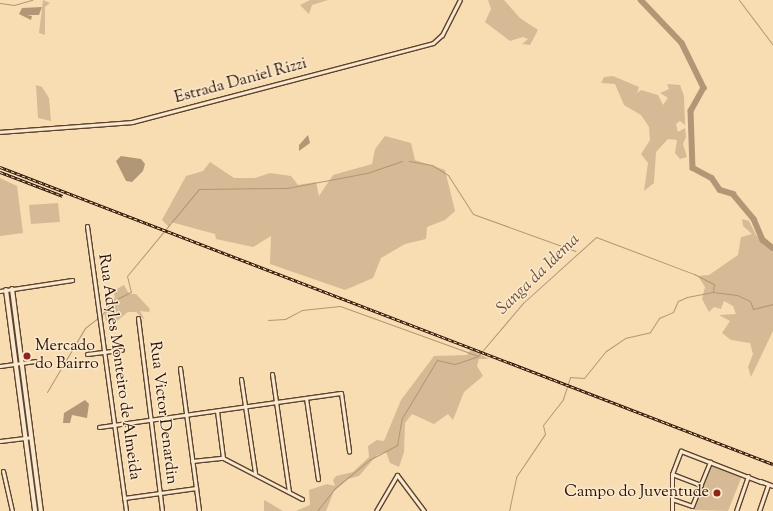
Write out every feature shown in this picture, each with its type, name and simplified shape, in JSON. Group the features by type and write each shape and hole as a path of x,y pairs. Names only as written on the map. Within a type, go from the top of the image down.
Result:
{"street":[{"name":"Estrada Daniel Rizzi","path":"0,132 132,122 433,43 442,35 460,0"},
{"name":"Rua Adyles Monteiro de Almeida","path":"87,226 126,511"},
{"path":"0,291 72,280"},
{"path":"12,289 29,437 41,511"},
{"path":"6,290 20,364"},
{"name":"Rua Victor Denardin","path":"138,318 162,511"},
{"path":"87,354 122,350"},
{"path":"0,366 35,361"},
{"path":"180,368 199,511"},
{"path":"272,374 288,492"},
{"path":"242,379 255,473"},
{"path":"99,427 341,394 349,451"},
{"path":"306,398 318,479"},
{"path":"217,411 223,458"},
{"path":"0,441 29,437"},
{"path":"29,437 35,511"},
{"path":"672,511 672,474 681,451 773,486"},
{"path":"192,461 223,458 255,473 302,499"},
{"path":"672,499 692,506 710,462"},
{"path":"3,471 12,511"},
{"path":"672,474 701,484"},
{"path":"376,511 397,475 424,511"},
{"path":"736,511 748,476"},
{"path":"759,511 768,485"},
{"path":"124,498 196,488"}],"shaded area":[{"path":"43,0 50,3 45,7 45,35 39,33"},
{"path":"310,0 328,0 312,5 309,14 300,5"},
{"path":"488,0 504,0 520,18 538,30 530,45 522,44 528,39 523,37 510,41 485,22 491,9"},
{"path":"42,7 39,15 27,15 32,16 31,20 19,14 22,8"},
{"path":"613,76 639,87 637,93 641,90 658,95 663,105 668,98 660,93 669,89 667,84 680,85 684,96 685,125 680,121 676,124 678,132 685,128 686,137 683,144 687,157 680,159 675,153 677,140 668,139 656,152 654,183 644,191 648,163 641,154 650,140 649,127 641,115 624,105 615,84 601,83 604,77"},
{"path":"36,85 42,87 49,98 51,121 38,118"},
{"path":"308,135 310,143 299,151 299,145"},
{"path":"385,136 411,143 415,160 445,170 455,211 445,220 427,227 426,239 405,244 381,258 373,278 345,290 270,264 271,236 253,247 216,239 215,234 171,222 169,227 162,220 186,176 203,171 210,162 234,178 255,178 270,173 291,176 298,185 316,182 319,196 333,175 372,164 375,149"},
{"path":"121,156 141,159 145,164 143,171 132,182 126,181 116,161"},
{"path":"0,178 17,186 23,233 0,236"},
{"path":"58,203 60,222 31,224 29,205"},
{"path":"742,219 749,221 756,235 773,252 773,331 751,377 748,367 753,354 750,343 731,340 722,333 730,321 719,315 736,314 733,306 724,301 721,309 714,307 709,312 702,299 705,287 698,276 709,275 738,255 741,237 752,234 743,226"},
{"path":"124,285 129,294 136,294 150,309 149,312 140,311 145,320 136,312 128,312 117,321 109,317 106,321 104,312 113,309 108,303 115,297 113,291"},
{"path":"471,349 489,359 479,359 477,366 483,376 464,392 453,420 448,414 434,424 412,414 405,423 404,452 399,467 390,463 386,452 377,455 359,476 348,479 334,491 326,511 296,511 310,505 309,490 327,484 335,486 333,480 336,476 353,472 369,457 368,446 377,440 384,441 401,400 434,356 467,355"},
{"path":"85,400 89,404 87,418 72,415 70,423 63,423 64,413"},
{"name":"Campo do Juventude","path":"710,464 742,476 728,511 693,510"},
{"path":"264,500 266,501 283,511 264,511"}],"waterway":[{"path":"0,3 14,5 32,0"},
{"path":"641,0 682,43 704,88 691,111 693,168 712,178 720,190 733,194 754,219 763,240 773,248"},
{"path":"739,0 773,45"},
{"path":"101,316 111,302 131,292 127,276 199,189 287,188 367,173 402,161"},
{"path":"409,161 432,165 448,175 473,214 576,251"},
{"name":"Sanga da Idema","path":"317,511 334,489 369,460 397,445 402,418 437,360 455,364 478,356 523,303 596,237 694,274 714,284 713,292"},
{"path":"509,511 516,477 545,434 543,425 563,399 570,377 584,378 606,351 625,338 650,332 659,318 673,312 678,301 687,297 713,292 737,295 750,301 753,309 773,304"},
{"path":"268,320 285,319 302,310 340,306 478,356"},
{"path":"47,392 85,328 98,318"}],"railway":[{"path":"0,167 773,464"},
{"path":"0,172 63,196"}],"place":[{"name":"Mercado do Bairro","path":"27,356"},
{"name":"Campo do Juventude","path":"717,493"}]}
